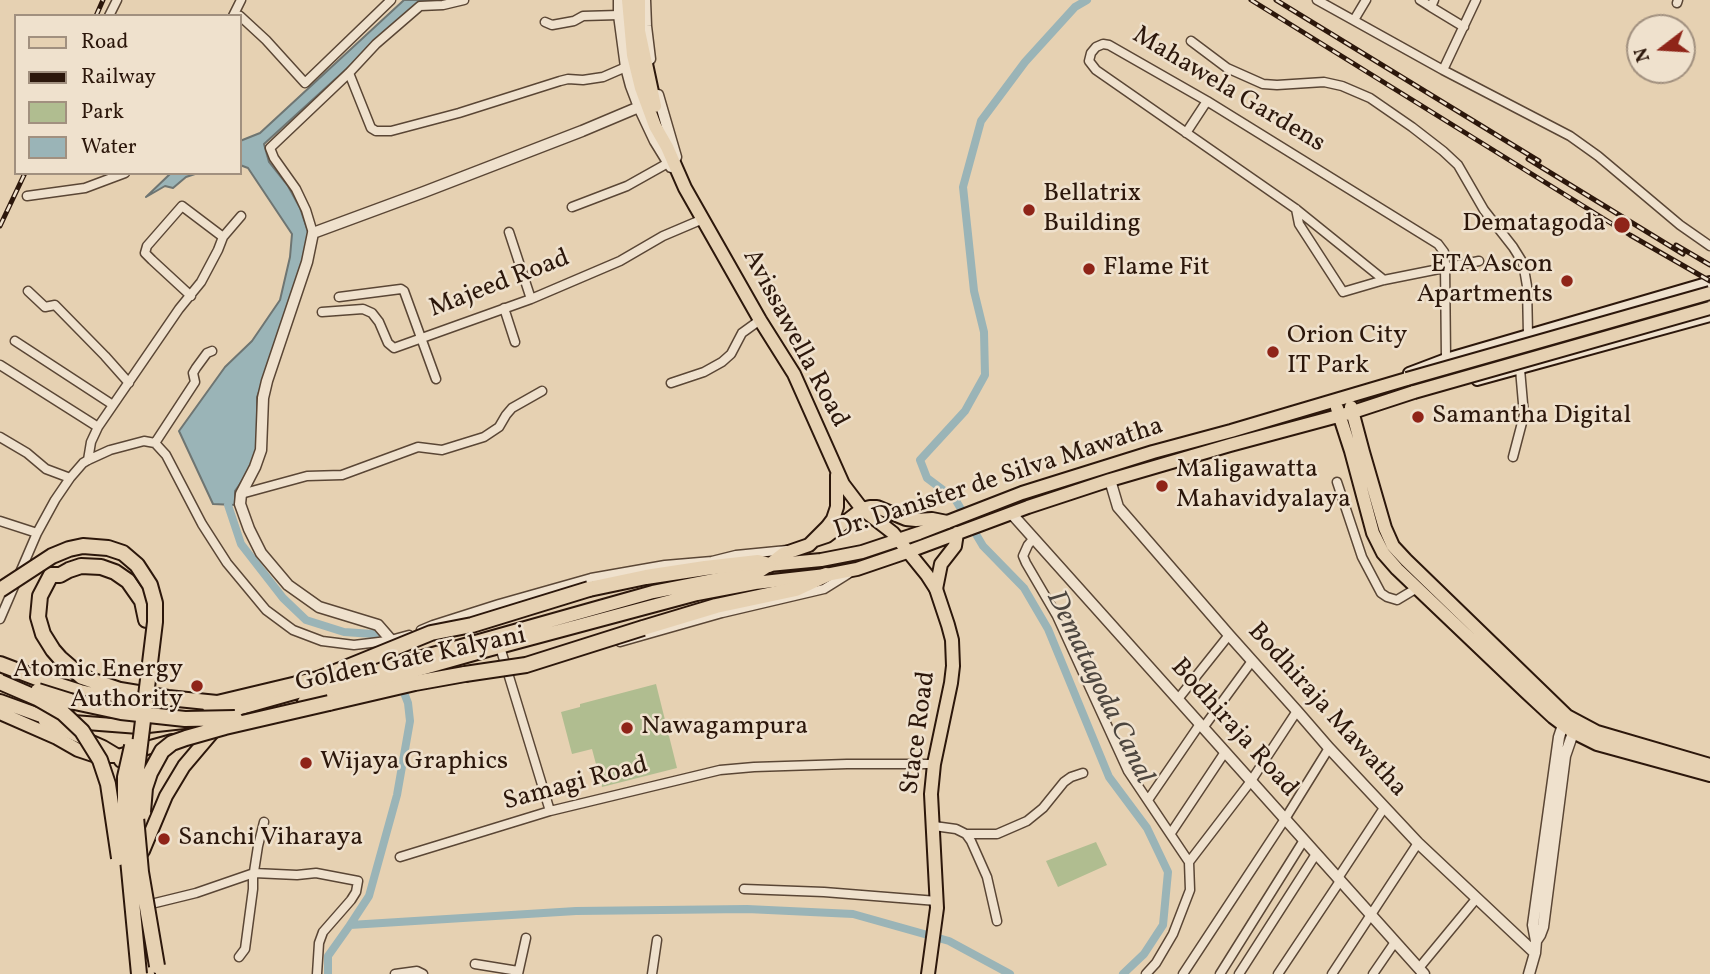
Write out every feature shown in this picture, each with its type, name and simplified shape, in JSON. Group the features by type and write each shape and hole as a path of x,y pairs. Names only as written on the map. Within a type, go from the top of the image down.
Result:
{"highway":[{"path":"0,590 45,560 82,546 108,548 123,554 142,572 150,585 155,603 155,622 135,786 135,806 155,972"},
{"name":"Golden Gate Kalyani","path":"0,664 56,684 115,700 192,707 318,678 431,633 472,625 589,589 646,577 718,567 758,562 769,565"},
{"path":"139,974 125,828 125,777 132,748 137,710 139,697 141,684 142,671 146,645 144,611 138,594 128,581 108,569 87,566 74,568 60,575 51,575 40,596 40,626 53,650 82,677 120,690 131,692 143,694 168,698 217,703"},
{"name":"Golden Gate Kalyani","path":"0,676 83,704 121,712 157,717 215,719 269,715 415,682 526,665 716,606 796,589 826,575"},
{"path":"0,682 63,713 82,731 100,760 108,784 139,974"},
{"path":"155,972 143,809 147,782 158,757 169,745 181,739 329,703"}],"main road":[{"path":"628,0 633,55 641,88 654,126 667,147"},
{"path":"639,0 639,31 650,90 667,147"},
{"name":"Avissawella Road","path":"667,147 685,188 794,374 849,493 862,509 893,533 908,552"},
{"path":"1710,282 1446,359 1354,394 1353,412 1381,515 1397,551 1570,724 1710,765"},
{"name":"Dr. Danister de Silva Mawatha","path":"381,675 400,663 653,592 760,571 769,565 836,558 862,552 1022,492 1710,293"},
{"path":"1618,307 1627,314 1634,326 1625,340"},
{"name":"Dr. Danister de Silva Mawatha","path":"381,675 414,672 697,594 857,569 987,521 1110,480 1710,308"},
{"path":"1371,406 1520,369 1710,316"},
{"path":"1335,401 1378,543 1392,563 1417,588 1526,692 1597,744 1710,775"},
{"path":"769,565 783,554 809,545 830,523 835,513 838,494 837,471"},
{"path":"815,540 828,536 862,509 877,507 906,519 950,520"},
{"path":"936,589 941,564 955,546 959,532"},
{"name":"Stace Road","path":"908,552 936,589 952,640 953,654 951,683 934,764 932,794 937,907 928,974"},
{"path":"0,701 60,721 118,727 156,726 199,720 381,675"},
{"path":"78,750 96,756 118,756 381,675"},
{"path":"26,711 103,747 118,756 126,770 143,851 143,873 155,972"},
{"path":"0,713 57,738 102,767 125,803"},
{"path":"155,972 119,782 118,756 134,739 156,726"},
{"path":"143,851 166,796 184,766 217,727"}],"street":[{"path":"242,19 265,40 304,83 391,0"},
{"path":"400,663 378,625 319,607 288,585 261,553 240,505 241,494 261,450 262,410 267,381 307,262 313,233 296,189 270,148 376,44 420,6 443,5 464,0"},
{"path":"619,0 626,67 639,107 655,141 685,188"},
{"path":"645,0 646,26 656,87 685,188"},
{"path":"1317,0 1570,136 1710,246"},
{"path":"1354,20 1366,0"},
{"path":"1419,0 1432,3 1464,27"},
{"path":"1443,70 1476,0"},
{"path":"545,22 552,25 563,24 590,15 619,15"},
{"path":"1191,41 1227,68 1263,84 1324,82 1342,86 1370,98 1443,151 1458,165 1523,263 1527,286 1528,335"},
{"name":"Mahawela Gardens","path":"1384,280 1296,209 1096,70 1089,61 1091,53 1096,47 1109,45 1207,101 1438,244 1444,252 1446,359"},
{"path":"349,73 371,128 376,131 391,131 560,81 603,77 626,67"},
{"path":"1186,133 1207,101"},
{"path":"313,233 639,107"},
{"path":"572,207 627,186 668,163"},
{"path":"27,197 85,188 120,175"},
{"path":"191,296 145,253 146,246 182,206 223,237"},
{"path":"1296,209 1299,224 1343,292 1384,280 1479,261"},
{"path":"88,460 91,442 98,427 179,309 191,296 210,267 223,237 241,216"},
{"name":"Majeed Road","path":"322,312 363,309 372,313 388,343 394,348 531,299 620,261 663,236 703,219"},
{"path":"509,232 531,299"},
{"path":"339,297 401,289 407,297 436,379"},
{"path":"28,291 45,307 55,305 129,383"},
{"path":"504,308 516,342"},
{"path":"671,383 704,372 722,362 731,354 742,333 760,320"},
{"path":"15,341 113,405"},
{"path":"155,443 195,382 193,373 196,368 212,351"},
{"path":"0,365 98,427"},
{"path":"1513,457 1524,415 1520,369"},
{"path":"241,494 307,476 342,475 418,447 442,450 484,437 499,427 512,408 542,391"},
{"path":"0,438 27,453 46,470 70,478"},
{"path":"0,617 37,533 70,478 88,460 110,450 144,441 155,443 166,454 196,513 227,564 266,610 293,630 322,641 354,645 389,641 433,625 591,578 665,565 799,548"},
{"name":"Bodhiraja Mawatha","path":"1110,480 1118,507 1329,748 1418,843 1535,953"},
{"path":"1337,482 1362,557 1381,593 1397,600 1417,588"},
{"name":"Bodhiraja Road","path":"1011,513 1421,971"},
{"path":"0,521 37,533"},
{"path":"1034,538 1023,556 1057,616 1128,771 1189,862 1191,890 1173,934 1156,963 1146,974"},
{"path":"509,675 683,623 824,589 857,569"},
{"path":"1178,699 1229,635"},
{"path":"500,647 550,811"},
{"path":"1148,800 1252,661"},
{"path":"1189,862 1251,781 1297,711"},
{"path":"1529,974 1536,941 1533,925 1544,884 1554,807 1570,724"},
{"path":"1183,974 1329,748"},
{"path":"1171,833 1225,752"},
{"name":"Samagi Road","path":"400,857 550,811 736,768 934,764"},
{"path":"934,827 956,829 966,834 997,834 1027,821 1043,808 1064,782 1083,773"},
{"path":"1278,974 1384,808"},
{"path":"239,957 245,949 254,873 264,822"},
{"path":"966,834 988,877 997,921"},
{"path":"1220,974 1304,841"},
{"path":"1332,974 1418,843"},
{"path":"1239,974 1316,854"},
{"path":"147,905 196,893 254,873 316,873 358,881 351,900 323,932 318,950 317,974"},
{"path":"744,889 824,892 937,907"},
{"path":"1421,971 1476,899"},
{"path":"475,964 518,972 526,938"},
{"path":"652,974 657,940"},
{"path":"1373,974 1395,942"},
{"path":"395,974 417,971 423,974"}],"green space":[{"name":"Nawagampura","path":"656,684 677,768 602,787 592,749 572,754 561,712 580,707 580,704"},
{"path":"1096,842 1107,865 1058,887 1046,861"}],"water":[{"path":"404,0 454,0 421,1 264,144 269,162 288,186 300,208 309,235 291,306 257,397 257,445 252,467 235,491 235,505 213,504 179,431 225,367 252,341 280,300 290,257 292,234 248,168 242,166 242,140 260,133"},
{"path":"169,175 192,175 173,188 165,186 146,197"}],"waterway":[{"name":"Dematagoda Canal","path":"1087,0 1075,7 1025,62 981,121 963,187 974,291 984,332 985,375 965,411 920,460 927,478 955,499 983,546 1024,588 1048,629 1109,777 1147,828 1168,872 1163,925 1144,954 1123,974"},
{"path":"228,505 241,544 283,598 306,620 344,632 383,637 396,669"},
{"path":"350,925 369,896 397,795 410,721 408,703 401,685"},
{"path":"328,974 328,956 350,925 576,911 747,909 853,914 949,941 1010,974"}],"railway":[{"path":"97,14 103,0"},
{"path":"1251,0 1630,235 1710,281"},
{"path":"1276,0 1539,161"},
{"path":"1528,159 1683,254"},
{"path":"0,226 24,175"},
{"path":"1676,245 1710,265"}],"place":[{"name":"Bellatrix Building","path":"1029,210"},
{"name":"Dematagoda","path":"1622,225"},
{"name":"Flame Fit","path":"1089,269"},
{"name":"ETA Ascon Apartments","path":"1567,281"},
{"name":"Orion City IT Park","path":"1273,352"},
{"name":"Samantha Digital","path":"1418,417"},
{"name":"Maligawatta Mahavidyalaya","path":"1162,486"},
{"name":"Atomic Energy Authority","path":"197,686"},
{"name":"Nawagampura","path":"627,728"},
{"name":"Wijaya Graphics","path":"306,763"},
{"name":"Sanchi Viharaya","path":"164,839"}]}
